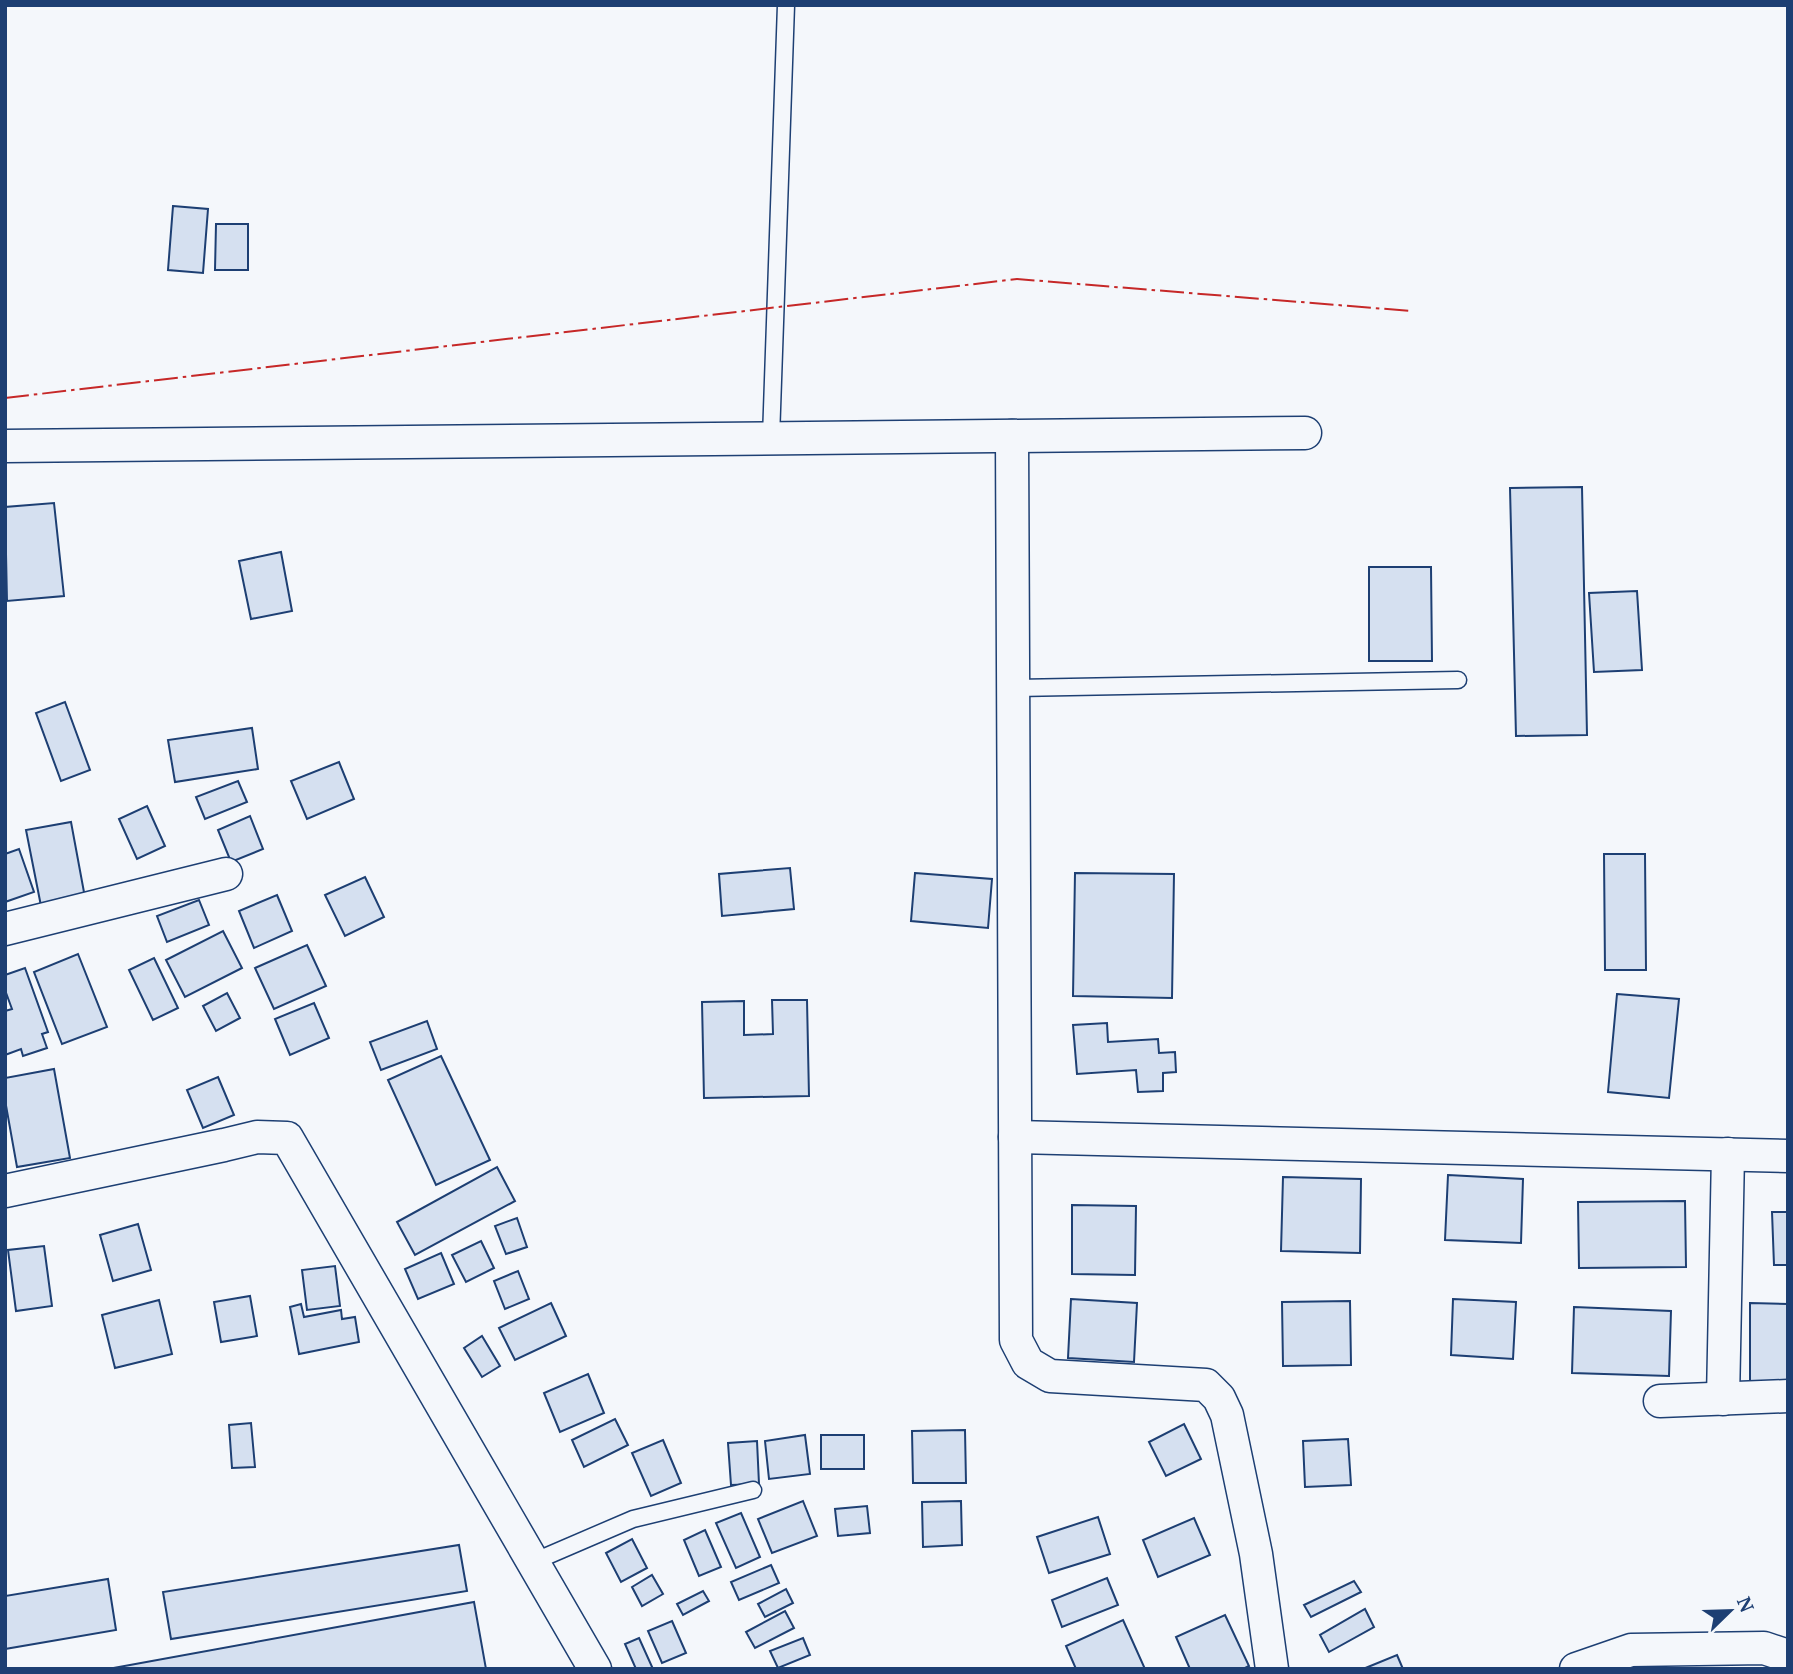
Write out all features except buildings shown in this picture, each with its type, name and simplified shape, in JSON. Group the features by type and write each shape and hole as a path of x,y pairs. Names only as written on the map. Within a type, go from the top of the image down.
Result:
{"street":[{"path":"5,446 1305,433"},
{"path":"1012,436 1016,1340 1028,1363 1050,1376 1206,1385 1219,1398 1227,1415 1256,1554 1272,1669"},
{"path":"5,929 226,874"},
{"path":"5,1191 257,1137 287,1138 595,1669"},
{"path":"1015,1137 1788,1156"},
{"path":"1723,1399 1728,1154"},
{"path":"1660,1401 1788,1396"},
{"path":"1576,1669 1631,1650 1764,1648 1788,1656"}],"lane":[{"path":"771,438 786,5"},
{"path":"1013,688 1458,680"},
{"path":"533,1562 633,1519 753,1490"}],"power":[{"path":"5,398 1017,279 1411,311"}]}
